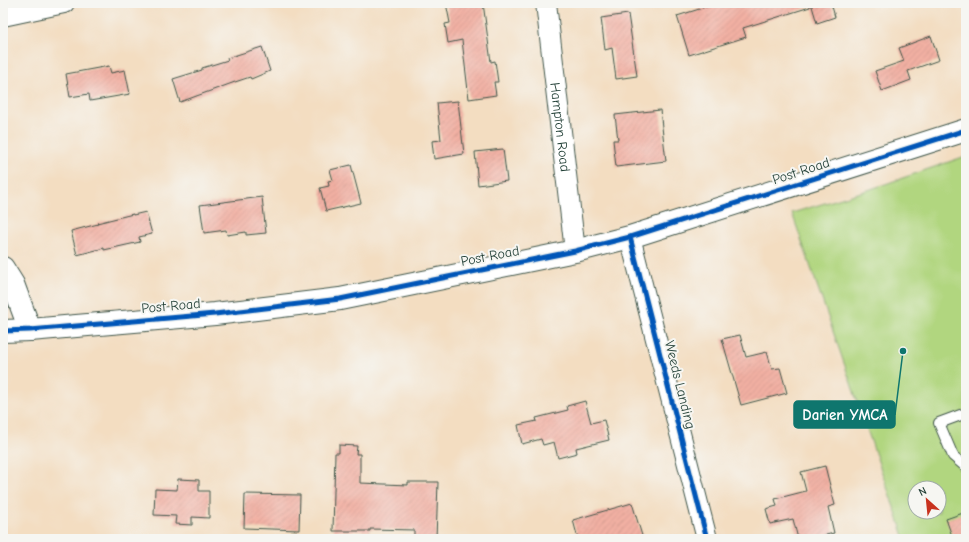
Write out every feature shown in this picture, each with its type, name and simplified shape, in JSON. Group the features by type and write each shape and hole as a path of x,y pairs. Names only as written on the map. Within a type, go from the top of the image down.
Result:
{"main road":[{"name":"Post Road","path":"3,331 215,314 340,299 575,251 630,237 966,130"},
{"path":"3,268 13,284 30,330"}],"street":[{"path":"3,16 64,3"},
{"name":"Hampton Road","path":"546,3 575,251"},
{"name":"Weeds Landing","path":"630,237 708,539"}],"lane":[{"path":"966,413 940,423 953,456 966,467"}],"green space":[{"path":"966,156 966,539 905,539 792,213 868,190"}],"building":[{"path":"446,3 483,3 491,62 495,61 498,82 494,82 496,95 469,99 462,40 448,43 445,24 450,23"},
{"path":"708,3 810,3 810,7 743,28 746,37 689,55 677,16 709,6"},
{"path":"811,3 831,3 835,17 817,23"},
{"path":"628,14 637,76 616,79 612,48 605,50 601,18"},
{"path":"931,36 939,60 908,71 911,80 882,91 875,71 904,61 899,48"},
{"path":"262,47 270,71 251,79 250,77 180,102 173,79 228,60 227,58"},
{"path":"109,66 111,73 125,70 130,94 90,101 89,94 70,97 66,74"},
{"path":"458,101 464,154 434,159 432,141 441,140 437,103"},
{"path":"660,110 666,161 616,167 613,140 618,140 615,115"},
{"path":"503,149 507,181 478,185 475,152"},
{"path":"351,165 361,203 326,211 320,188 329,186 328,181 333,180 330,170"},
{"path":"262,197 266,233 246,235 246,232 227,235 226,230 204,233 200,205"},
{"path":"146,212 152,234 139,237 140,242 104,250 104,248 77,255 71,231 98,224 97,223"},
{"path":"740,335 746,357 767,352 772,369 780,368 787,393 741,405 722,339"},
{"path":"585,401 591,423 604,420 609,440 576,448 577,453 558,458 554,442 543,445 541,439 522,444 518,425 537,421 536,418 568,410 567,406"},
{"path":"339,445 357,446 356,454 360,454 360,483 408,485 408,482 438,482 436,539 414,539 414,530 370,529 370,531 333,531 335,453 339,453"},
{"path":"825,466 835,505 828,507 834,533 810,539 798,539 793,519 770,524 766,509 777,506 775,499 806,491 801,472"},
{"path":"178,479 199,480 199,491 209,491 209,518 192,517 192,525 175,524 176,516 154,515 155,489 177,490"},
{"path":"245,494 300,495 299,530 244,528"},
{"path":"632,503 643,539 578,539 573,520"},
{"path":"966,512 966,539 953,539 947,519"}],"cycle path":[{"path":"3,331 215,314 340,299 575,251 630,237 966,130"},
{"path":"630,237 707,539"}],"place":[{"name":"Darien YMCA","path":"903,351"}]}
